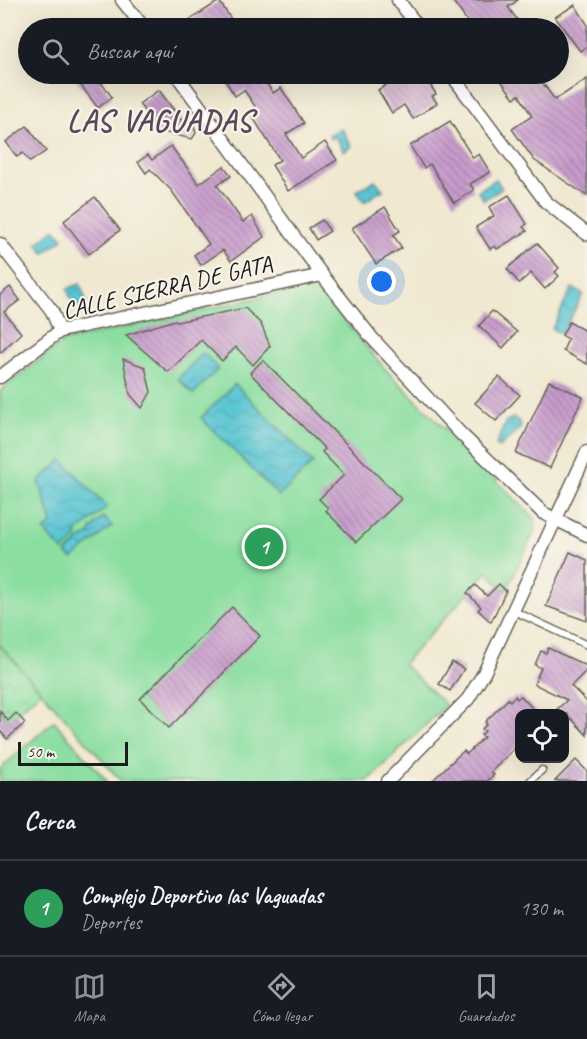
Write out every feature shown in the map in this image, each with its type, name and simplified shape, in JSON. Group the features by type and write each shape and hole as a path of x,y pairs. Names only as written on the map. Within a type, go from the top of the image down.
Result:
{"street":[{"path":"122,0 136,18"},
{"path":"398,0 412,18"},
{"path":"183,84 322,274 372,338 461,434 543,513 587,535"},
{"path":"458,84 546,202 587,234"},
{"path":"0,244 52,312 60,331"},
{"name":"CALLE SIERRA DE GATA","path":"0,377 60,331 322,274"},
{"path":"388,781 468,699 484,674 587,452"}],"lane":[{"path":"513,610 587,645"},
{"path":"530,781 542,770"}],"green space":[{"path":"314,285 386,370 534,518 536,528 506,591 487,572 403,664 446,705 368,781 121,781 0,645 0,391 64,341"},
{"path":"0,645 41,691 8,721 0,711"},
{"path":"54,721 107,781 0,781 0,769"}],"water":[{"path":"341,128 352,146 344,151 335,136 331,139 329,135"},
{"path":"496,179 502,188 484,200 478,191"},
{"path":"375,180 383,190 364,202 357,191"},
{"path":"55,229 63,239 44,253 37,243"},
{"path":"80,284 87,304 75,309 67,289"},
{"path":"572,288 583,294 562,334 552,329"},
{"path":"203,353 218,369 193,394 178,379"},
{"path":"235,384 313,463 279,496 201,418"},
{"path":"514,418 520,422 521,428 499,447 496,445 506,421"},
{"path":"62,460 107,507 75,534 78,537 63,551 44,531 52,523 39,481"},
{"path":"103,517 112,526 72,559 66,553 81,539 91,534 90,531"}],"building":[{"path":"452,0 518,0 508,7 516,18 465,18"},
{"path":"219,1 230,18 193,18"},
{"path":"575,5 587,24 587,46 580,51 569,36 569,18 555,17"},
{"path":"587,79 587,196 534,160 512,129 532,116 519,95 514,98 504,84 543,84 555,100"},
{"path":"80,84 102,84 112,97 98,108"},
{"path":"227,84 267,84 273,93 281,88 304,123 286,134 301,158 325,142 337,160 288,191 272,165 280,160 252,116 259,112 244,90 235,96"},
{"path":"387,84 430,84 436,94 432,96 437,103 413,119 404,105 392,113 378,90"},
{"path":"159,90 184,124 194,126 196,133 192,139 159,131 139,104"},
{"path":"450,121 473,158 479,154 490,172 470,184 474,190 454,203 430,164 424,168 410,146"},
{"path":"27,126 46,151 30,162 23,153 17,157 6,142"},
{"path":"171,146 199,184 224,166 231,176 217,185 243,222 252,216 264,237 231,261 223,250 201,265 194,255 209,244 171,190 150,169 146,173 138,162 148,155 152,160"},
{"path":"509,195 527,224 523,227 527,231 497,249 495,246 490,249 476,227 494,216 489,207"},
{"path":"95,197 120,230 89,254 64,221"},
{"path":"385,207 400,231 393,235 402,248 376,264 352,228"},
{"path":"322,220 330,231 316,240 309,228"},
{"path":"537,243 559,268 555,272 559,276 545,289 531,273 519,283 507,269"},
{"path":"10,287 20,300 4,312 21,333 0,353 0,295"},
{"path":"245,308 261,324 270,346 253,365 236,347 222,361 201,340 168,372 126,335 175,320 177,322"},
{"path":"492,311 517,332 503,348 479,326"},
{"path":"569,322 587,332 587,364 563,351 568,339 562,335"},
{"path":"123,359 145,367 151,392 142,408 130,394"},
{"path":"263,360 401,499 356,542 326,511 328,508 319,499 344,475 322,452 325,449 250,373"},
{"path":"499,377 520,395 496,421 475,403"},
{"path":"549,381 583,397 550,468 516,453"},
{"path":"570,552 587,560 587,621 546,606"},
{"path":"499,584 506,591 491,622 478,610 481,607 467,593 475,585 487,596"},
{"path":"232,607 260,636 169,728 140,699"},
{"path":"548,648 587,666 587,670 571,686 587,702 587,735 569,716 569,709 557,709 567,700 534,684 541,668 535,665 541,651 546,653"},
{"path":"452,662 464,669 450,691 439,684"},
{"path":"515,696 517,699 521,696 533,709 515,709 515,748 491,772 494,775 487,781 432,781 459,755 464,751 467,754 484,737 481,735 485,731 482,729 487,724 485,722 508,699 510,701"},
{"path":"0,711 8,721 16,713 25,723 7,739 0,731"},
{"path":"576,760 587,771 587,781 555,781"}],"place":[{"name":"Complejo Deportivo las Vaguadas","path":"264,547"}],"district":[{"name":"LAS VAGUADAS","path":"160,121"}]}
